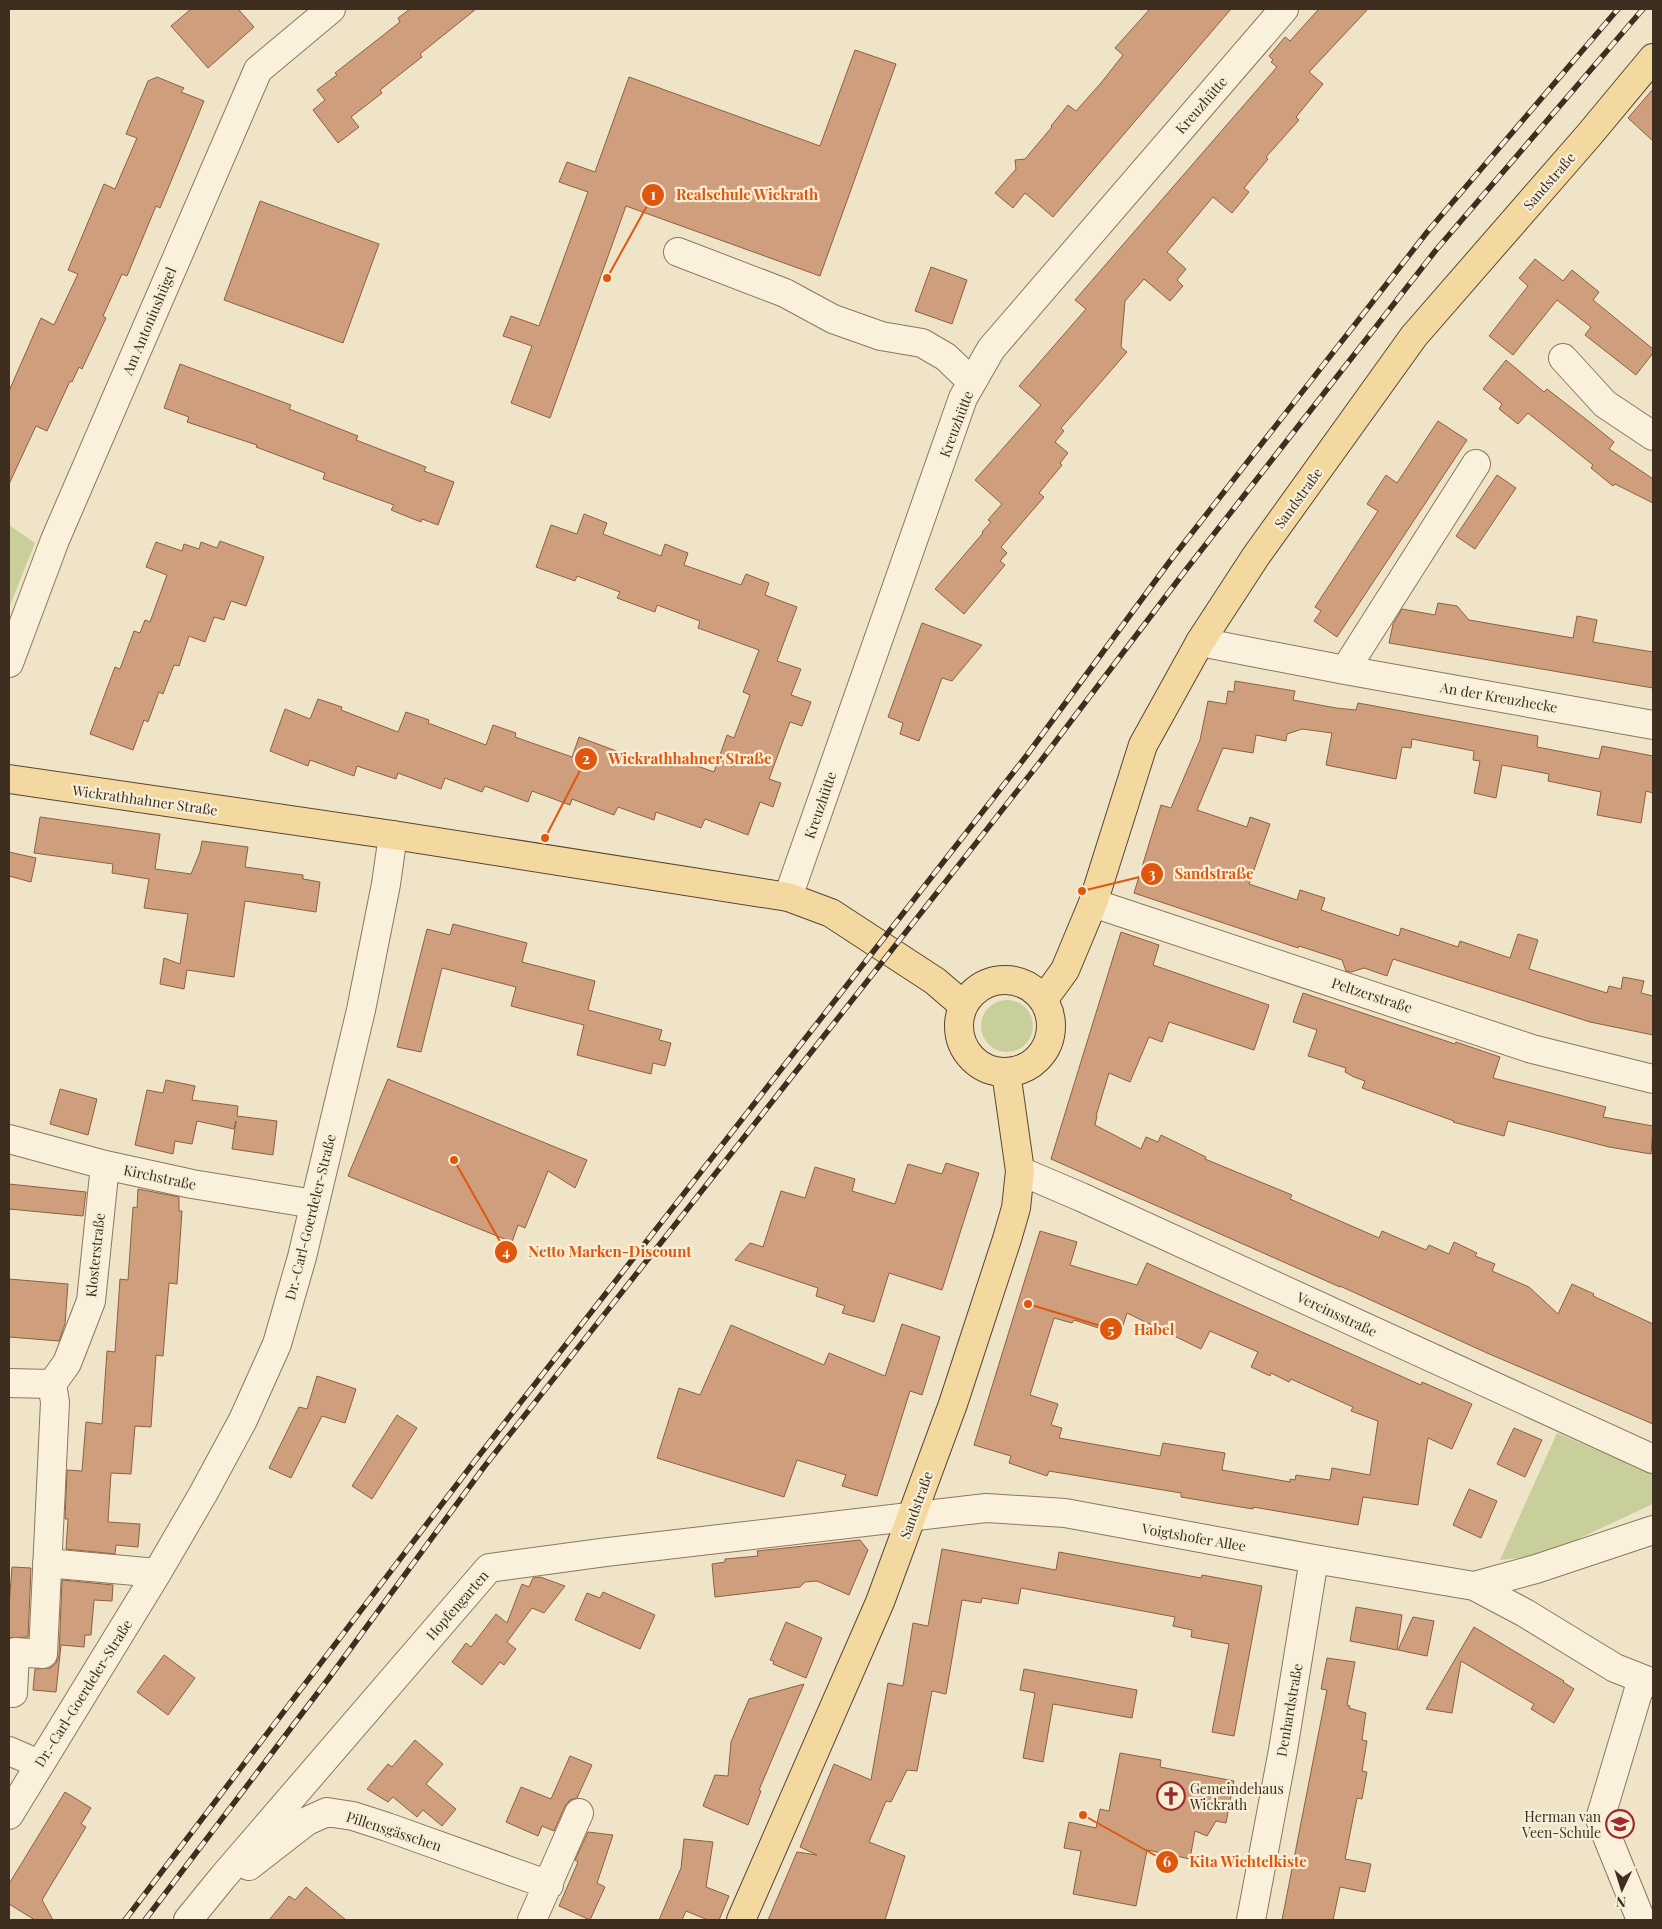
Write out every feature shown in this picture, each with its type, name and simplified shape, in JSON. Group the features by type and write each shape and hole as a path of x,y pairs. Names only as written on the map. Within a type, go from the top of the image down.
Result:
{"main road":[{"name":"Sandstraße","path":"1044,999 1065,970 1093,903 1143,745 1200,642 1256,556 1414,336 1589,135 1653,58"},
{"name":"Wickrathhahner Straße","path":"9,779 393,835 788,897 831,913 934,981 963,1005"},
{"path":"1002,979 1025,984 1044,999 1051,1014 1052,1031 1047,1048 1036,1061 1022,1070 1006,1072 987,1069 971,1058 961,1042 958,1023 963,1005 979,987 1002,979"},
{"name":"Sandstraße","path":"741,1920 880,1602 913,1517 953,1404 1007,1239 1016,1208 1020,1171 1009,1107 1006,1072"}],"street":[{"name":"Am Antoniushügel","path":"9,662 55,540 258,70 331,9"},
{"name":"Kreuzhütte","path":"788,897 963,398 992,349 1284,9"},
{"path":"678,252 785,292 833,319 881,336 922,343 946,357 972,382"},
{"path":"1564,358 1605,404 1653,436"},
{"path":"1345,670 1476,464"},
{"name":"An der Kreuzhecke","path":"1200,642 1653,725"},
{"name":"Dr.-Carl-Goerdeler-Straße","path":"9,1814 157,1573 243,1420 277,1344 302,1257 361,1010 386,884 393,835"},
{"name":"Peltzerstraße","path":"1093,903 1532,1048 1653,1079"},
{"name":"Kirchstraße","path":"9,1139 105,1165 192,1184 314,1204"},
{"name":"Klosterstraße","path":"52,1384 67,1363 91,1301 105,1165"},
{"name":"Vereinsstraße","path":"1020,1171 1099,1205 1653,1460"},
{"path":"9,1382 52,1384 55,1402 42,1654 15,1652 13,1693"},
{"name":"Voigtshofer Allee","path":"913,1517 986,1508 1065,1512 1314,1559 1474,1586 1525,1613 1615,1668 1648,1681"},
{"name":"Hopfengarten","path":"188,1920 223,1876 489,1568 607,1552 913,1517"},
{"name":"Voigtshofer Allee","path":"1474,1586 1536,1569 1653,1530"},
{"name":"Denhardstraße","path":"1251,1920 1283,1750 1314,1559"},
{"path":"47,1563 157,1573"},
{"path":"1642,1920 1600,1819 1648,1681"},
{"path":"9,1751 39,1764"},
{"name":"Pillensgässchen","path":"223,1876 246,1869 274,1845 307,1821 327,1812 353,1816 387,1827 549,1884"},
{"path":"532,1920 579,1813"}],"green space":[{"path":"9,525 35,543 9,608"},
{"path":"1002,1000 1012,1000 1026,1007 1033,1021 1033,1031 1026,1045 1012,1052 1002,1052 992,1048 985,1041 981,1031 981,1021 985,1011 992,1004"},
{"path":"1557,1433 1653,1474 1653,1504 1548,1553 1500,1560"}],"building":[{"path":"191,9 238,9 254,27 208,68 171,26"},
{"path":"410,9 476,9 420,54 422,57 380,90 382,93 351,117 359,127 338,143 313,110 325,100 317,90 337,75 335,73 400,22 398,18"},
{"path":"1150,9 1231,9 1053,217 1025,193 1013,208 995,193 1016,169 1015,160 1025,159 1068,105 1076,111 1123,55 1115,48"},
{"path":"1316,9 1368,9 1309,72 1323,84 1296,117 1299,120 1266,157 1268,159 1244,188 1249,192 1232,213 1213,197 1167,252 1186,269 1177,280 1183,286 1170,301 1144,279 1125,301 1121,347 1127,352 1061,428 1064,431 1055,442 1068,453 1060,463 1062,465 1039,493 1044,497 1001,547 1007,553 1000,561 1005,565 964,614 935,589 983,533 991,522 988,520 1002,504 975,480 1041,405 1019,386 1086,309 1075,300 1277,67 1271,62 1273,60 1269,56 1285,37 1290,41 1318,10"},
{"path":"855,50 896,64 820,276 626,206 550,418 511,403 532,346 503,336 511,316 539,326 588,192 559,182 567,162 595,172 629,77 820,146"},
{"path":"157,77 184,88 181,92 204,101 160,208 156,206 127,276 122,274 103,316 106,318 82,369 79,367 72,382 70,381 47,431 36,426 9,484 9,391 41,318 54,325 78,274 68,270 104,184 115,189 137,138 126,134 148,81"},
{"path":"1653,89 1653,141 1628,118"},
{"path":"260,201 379,244 343,343 224,300"},
{"path":"1535,259 1563,281 1572,270 1599,292 1593,300 1653,349 1653,353 1636,375 1585,335 1591,327 1557,300 1513,355 1489,336 1528,286 1519,278"},
{"path":"931,267 967,280 952,324 915,311"},
{"path":"1506,360 1544,392 1547,389 1614,442 1609,449 1653,479 1653,503 1615,484 1613,486 1591,468 1593,465 1528,413 1518,424 1499,409 1502,404 1483,389"},
{"path":"180,364 291,405 289,409 358,436 356,440 426,467 424,471 454,482 438,525 422,519 421,522 391,510 394,505 323,479 325,473 256,447 257,445 187,422 189,417 164,408"},
{"path":"1438,421 1467,440 1337,637 1314,621 1321,611 1315,607 1378,511 1367,504 1386,475 1397,483"},
{"path":"1497,475 1516,488 1475,549 1456,536"},
{"path":"584,514 607,523 603,534 661,556 665,544 688,553 684,565 741,585 746,574 769,583 765,595 797,607 777,661 801,669 791,695 811,702 802,726 790,722 769,779 781,783 773,807 760,802 748,835 705,819 701,828 656,812 654,820 618,807 614,815 572,799 570,805 532,791 528,802 485,786 482,792 445,778 441,789 398,773 396,779 357,766 354,776 310,760 308,766 270,751 285,709 310,719 318,699 342,707 341,710 398,732 406,712 429,720 428,723 486,745 493,725 516,733 515,737 572,757 579,737 635,758 637,754 672,767 675,758 714,772 727,735 734,738 750,695 743,692 759,650 698,628 700,621 657,605 655,612 617,598 620,592 577,576 575,581 536,567 551,525 577,534"},
{"path":"220,541 264,557 246,606 231,601 224,620 214,617 205,642 189,636 179,666 174,665 163,694 159,692 148,722 144,720 133,750 90,734 115,667 120,669 134,631 140,633 145,620 150,622 167,575 146,567 156,542 182,551 184,544 199,549 201,542 217,548"},
{"path":"1438,603 1457,606 1469,620 1573,638 1577,616 1597,620 1593,642 1653,652 1653,688 1389,643 1393,624 1402,609 1435,615"},
{"path":"922,623 982,645 952,681 942,678 919,741 900,734 903,723 888,717"},
{"path":"1235,681 1295,691 1293,700 1336,708 1356,710 1358,703 1538,736 1537,747 1599,759 1602,746 1653,756 1653,793 1646,791 1641,823 1597,815 1601,792 1548,781 1549,774 1502,765 1496,798 1474,793 1480,761 1473,760 1474,751 1412,739 1411,748 1402,747 1396,779 1326,765 1332,733 1302,729 1287,734 1286,741 1256,735 1253,753 1223,748 1197,810 1247,827 1250,817 1270,824 1249,884 1297,900 1300,890 1325,898 1321,910 1399,936 1401,928 1458,947 1460,941 1510,958 1518,934 1538,940 1529,969 1607,993 1609,986 1621,989 1623,977 1644,981 1641,993 1653,996 1653,1035 1590,1022 1393,959 1387,976 1364,968 1351,972 1346,971 1342,960 1299,946 1298,948 1134,893 1161,805 1171,808 1200,740 1208,701 1226,704 1228,691 1234,692"},
{"path":"40,817 160,834 155,869 191,874 200,852 202,841 248,847 245,867 303,875 303,879 320,882 316,912 245,901 234,977 187,970 184,989 160,984 164,958 180,964 188,914 144,908 149,879 112,873 113,864 34,853"},
{"path":"9,852 36,858 31,882 9,876"},
{"path":"453,924 527,943 522,962 595,981 588,1010 662,1030 659,1040 671,1043 665,1066 653,1063 651,1074 577,1055 584,1025 511,1006 516,987 442,968 421,1052 397,1047 427,929 450,935"},
{"path":"1121,932 1159,945 1153,965 1269,1005 1254,1050 1169,1022 1162,1042 1149,1037 1130,1082 1109,1073 1095,1125 1141,1149 1146,1137 1158,1142 1161,1135 1206,1157 1205,1159 1292,1195 1290,1199 1379,1238 1382,1231 1426,1250 1429,1245 1449,1254 1454,1242 1477,1253 1475,1256 1495,1264 1492,1271 1529,1287 1558,1314 1572,1284 1653,1324 1653,1424 1487,1353 1051,1159"},
{"path":"1303,993 1455,1044 1456,1042 1500,1057 1493,1078 1606,1107 1603,1117 1653,1126 1651,1154 1609,1147 1508,1121 1504,1136 1453,1122 1362,1088 1365,1081 1345,1072 1346,1068 1308,1056 1317,1030 1293,1022"},
{"path":"388,1079 587,1160 575,1188 548,1171 525,1228 518,1225 512,1242 348,1176"},
{"path":"166,1080 195,1086 192,1100 238,1106 237,1116 277,1121 273,1155 232,1149 236,1121 234,1129 197,1121 192,1144 175,1141 173,1154 135,1145 147,1090 163,1093"},
{"path":"60,1089 97,1099 88,1135 50,1124"},
{"path":"946,1163 979,1173 942,1290 889,1273 874,1322 842,1313 845,1306 816,1296 818,1288 735,1260 750,1243 763,1247 781,1191 805,1198 815,1167 855,1179 852,1191 895,1204 908,1164 942,1174"},
{"path":"9,1184 86,1192 83,1216 9,1209"},
{"path":"138,1189 179,1197 179,1211 182,1211 177,1284 169,1283 163,1356 156,1355 151,1427 135,1426 131,1474 111,1473 108,1522 140,1524 138,1547 116,1545 115,1554 66,1549 68,1519 65,1519 67,1470 82,1471 86,1422 102,1424 107,1351 115,1352 120,1279 128,1280 133,1207 137,1208"},
{"path":"1040,1231 1077,1242 1070,1265 1137,1285 1147,1263 1421,1385 1422,1382 1472,1404 1452,1449 1428,1438 1418,1505 1363,1497 1358,1525 1181,1497 1181,1493 1049,1471 1047,1476 1009,1463 1011,1456 974,1445","holes":["1127,1313 1201,1349 1210,1331 1258,1352 1251,1367 1270,1376 1271,1373 1289,1382 1291,1379 1353,1407 1351,1411 1378,1421 1370,1475 1332,1468 1330,1480 1296,1475 1295,1480 1290,1479 1290,1482 1222,1470 1225,1453 1163,1443 1160,1456 1059,1438 1062,1428 1051,1425 1058,1404 1030,1395 1054,1318 1072,1323 1074,1320 1120,1335"]},
{"path":"9,1279 68,1284 65,1324 59,1341 9,1337"},
{"path":"902,1324 940,1337 922,1395 910,1391 877,1496 842,1486 846,1475 797,1460 784,1497 657,1458 679,1388 700,1395 731,1325 824,1365 829,1353 885,1376"},
{"path":"317,1376 356,1389 345,1423 322,1416 291,1478 269,1468 299,1407 307,1409"},
{"path":"397,1415 417,1428 372,1499 352,1486"},
{"path":"1514,1428 1542,1440 1525,1477 1497,1464"},
{"path":"1469,1489 1497,1501 1481,1538 1453,1525"},
{"path":"860,1540 868,1550 849,1595 817,1581 805,1582 800,1587 715,1597 712,1564 725,1562 725,1559 758,1556 757,1551"},
{"path":"942,1549 1056,1570 1059,1552 1201,1578 1202,1575 1262,1586 1234,1736 1212,1732 1229,1644 1191,1637 1192,1630 1173,1626 1175,1617 1021,1588 1018,1604 982,1598 981,1603 962,1600 946,1694 932,1691 917,1771 907,1770 891,1802 886,1801 869,1842 905,1856 885,1920 768,1920 797,1852 817,1855 800,1847 834,1764 871,1780 888,1683 903,1686 913,1623 928,1626"},
{"path":"12,1567 31,1568 28,1637 9,1638"},
{"path":"540,1577 565,1586 544,1613 532,1608 507,1642 516,1649 504,1665 500,1662 482,1685 452,1662 466,1643 471,1647 496,1614 507,1623 522,1584 529,1587 533,1578"},
{"path":"62,1580 113,1585 112,1601 94,1600 91,1635 85,1635 84,1647 61,1645 56,1692 33,1690 35,1669 50,1668 56,1663 59,1655"},
{"path":"603,1592 655,1615 640,1649 575,1620 587,1593 600,1598"},
{"path":"1356,1607 1402,1615 1397,1650 1350,1641"},
{"path":"1413,1617 1434,1621 1427,1656 1398,1650"},
{"path":"786,1622 822,1638 806,1678 773,1664 774,1661 770,1660"},
{"path":"1474,1627 1564,1681 1574,1689 1554,1723 1531,1709 1534,1704 1461,1661 1452,1713 1426,1709"},
{"path":"164,1655 195,1678 168,1715 137,1692"},
{"path":"1327,1658 1355,1662 1347,1705 1350,1706 1349,1708 1366,1713 1362,1740 1367,1741 1362,1771 1367,1772 1362,1799 1357,1798 1345,1859 1371,1864 1365,1892 1340,1887 1333,1920 1282,1920 1327,1690 1321,1689"},
{"path":"1024,1669 1137,1690 1132,1718 1053,1704 1043,1762 1023,1758 1035,1693 1020,1690"},
{"path":"804,1684 759,1790 761,1791 748,1825 703,1806 715,1775 728,1776 731,1742 749,1699"},
{"path":"415,1740 443,1764 426,1784 456,1809 442,1826 423,1810 417,1817 393,1797 388,1802 367,1789 388,1764 392,1767"},
{"path":"1120,1753 1161,1760 1160,1767 1234,1781 1226,1823 1216,1821 1207,1836 1195,1831 1190,1859 1147,1850 1136,1906 1073,1894 1081,1851 1064,1848 1069,1822 1096,1828 1100,1809 1109,1811"},
{"path":"570,1756 592,1765 577,1798 570,1800 565,1806 554,1831 542,1826 538,1836 506,1822 521,1787 551,1799"},
{"path":"65,1792 91,1808 81,1824 86,1827 42,1900 53,1920 35,1920 9,1904 9,1884"},
{"path":"588,1832 613,1835 597,1883 605,1887 590,1920 559,1906 578,1862 575,1860"},
{"path":"684,1839 713,1842 706,1887 729,1896 719,1920 708,1920 686,1911 682,1920 659,1920 681,1868"},
{"path":"306,1887 346,1920 269,1920 289,1896 295,1900"}],"railway":[{"path":"125,1920 474,1462 1027,755 1170,561 1428,231 1618,9"},
{"path":"145,1920 329,1678 484,1467 1040,762 1185,571 1436,250 1643,9"}],"place":[{"name":"Realschule Wickrath","path":"607,278"},
{"name":"Wickrathhahner Straße","path":"545,838"},
{"name":"Sandstraße","path":"1082,891"},
{"name":"Netto Marken-Discount","path":"454,1160"},
{"name":"Habel","path":"1028,1304"},
{"name":"Gemeindehaus Wickrath","path":"1171,1796"},
{"name":"Kita Wichtelkiste","path":"1083,1815"},
{"name":"Herman van Veen-Schule","path":"1620,1824"}]}
